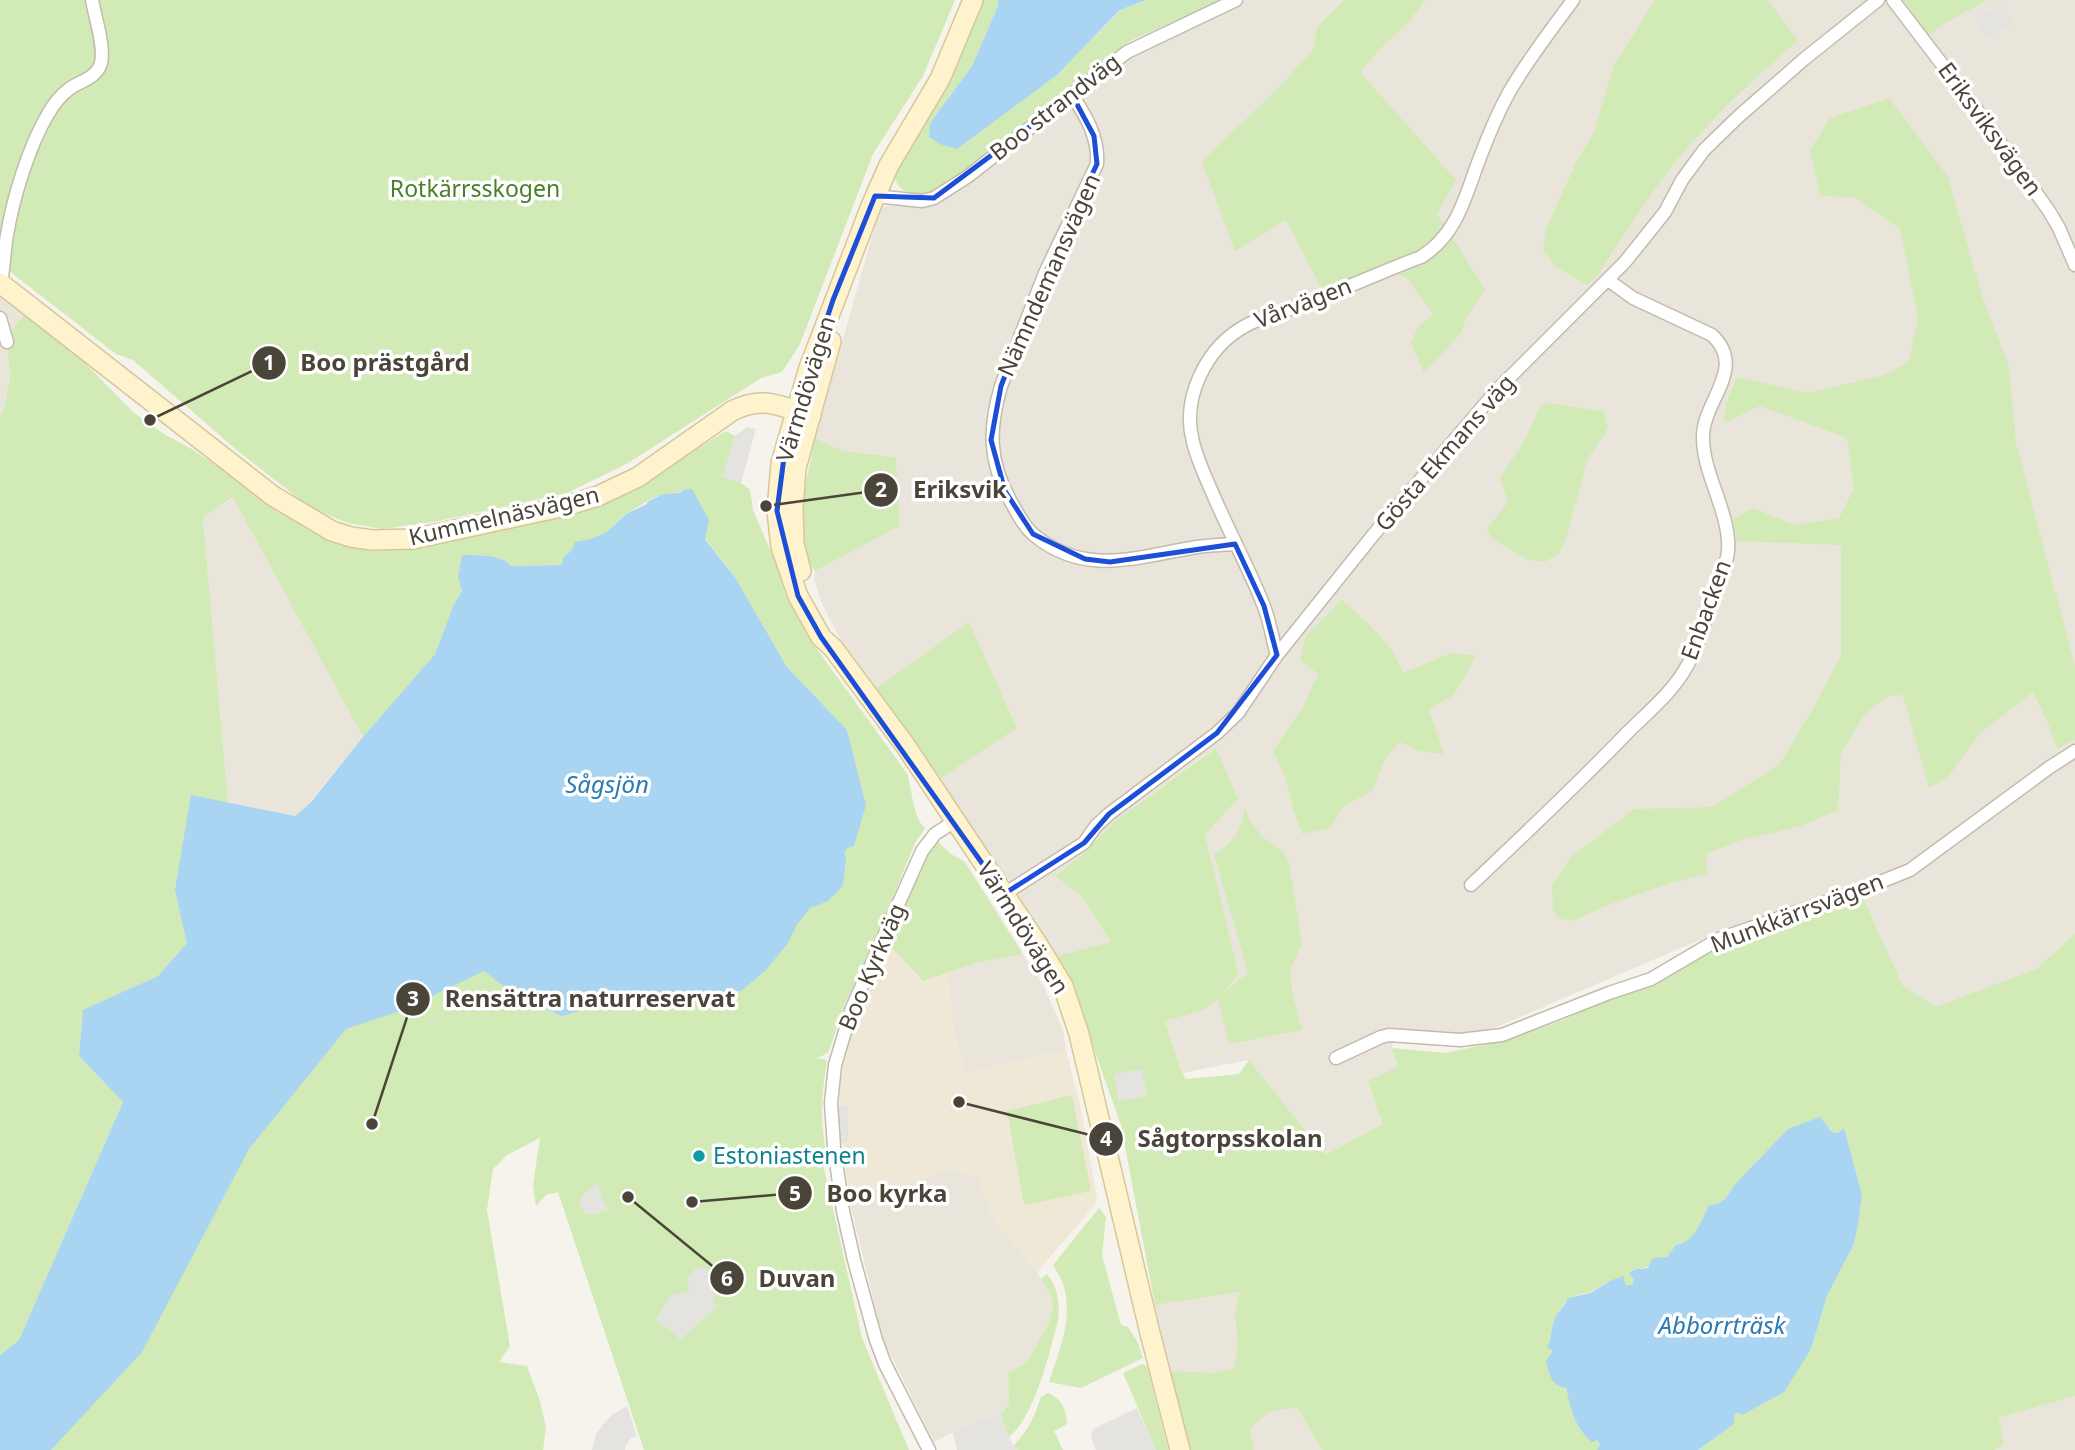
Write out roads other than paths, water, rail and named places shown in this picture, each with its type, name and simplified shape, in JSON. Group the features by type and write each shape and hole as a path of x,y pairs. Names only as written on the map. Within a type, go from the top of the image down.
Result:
{"main road":[{"name":"Värmdövägen","path":"973,0 940,79 889,165 873,201 829,346 803,413 793,509 794,544 811,605 827,631 833,648 905,744 1054,969 1071,1005 1181,1450"},
{"name":"Kummelnäsvägen","path":"0,285 272,496 332,531 351,537 372,540 413,539 566,506 598,496 638,477 746,404 760,401 803,413"}],"street":[{"name":"Kummelnäsvägen","path":"0,285 11,212 37,135 60,97 98,71 100,65 100,45 92,0"},
{"name":"Boo strandväg","path":"873,201 922,201 934,198 967,177 1127,52 1236,0"},
{"name":"Vårvägen","path":"1277,655 1264,606 1193,442 1190,425 1202,369 1226,339 1247,324 1303,305 1421,257 1444,239 1467,196 1495,123 1512,88 1573,0"},
{"name":"Gösta Ekmans väg","path":"1004,894 1084,843 1109,814 1217,733 1238,713 1277,655 1374,534 1498,389 1625,262 1665,212 1682,180 1704,150 1803,60 1878,0"},
{"name":"Eriksviksvägen","path":"1893,0 1969,99 2049,211 2075,265"},
{"name":"Nämndemansvägen","path":"1072,95 1087,118 1094,136 1097,164 1045,273 1001,386 991,440 1005,491 1033,534 1065,554 1085,559 1110,562 1198,547 1235,544"},
{"name":"Enbacken","path":"1471,885 1597,765 1679,678 1693,655 1725,568 1728,550 1726,534 1703,437 1725,373 1725,353 1712,335 1633,298 1608,280"},
{"path":"0,318 7,342"},
{"name":"Munkkärrsvägen","path":"1336,1058 1389,1035 1460,1040 1502,1035 1651,979 1719,939 1910,870 2075,751"},
{"name":"Boo Kyrkväg","path":"929,1450 885,1364 876,1340 843,1211 831,1103 835,1065 852,1008 922,851 935,834 956,821"}],"water":[{"path":"998,0 1146,0 1120,10 1057,75 957,149 942,145 929,137 930,123 972,66 998,6"},
{"name":"Sågsjön","path":"692,489 709,520 705,539 736,579 787,667 847,730 866,805 854,846 847,848 844,853 846,858 843,886 828,901 810,908 796,926 788,943 766,970 741,991 702,995 696,992 682,998 616,1000 562,1016 518,997 484,971 403,1010 346,1029 249,1149 142,1352 51,1450 0,1450 0,1355 19,1340 123,1102 79,1056 83,1010 158,976 187,943 175,890 191,795 295,816 311,802 435,654 454,604 462,591 458,577 462,555 496,557 511,566 561,565 575,542 607,532 626,514 650,500"},
{"name":"Abborrträsk","path":"1820,1117 1832,1132 1838,1133 1844,1128 1862,1194 1859,1220 1854,1244 1827,1296 1811,1349 1784,1392 1742,1415 1738,1412 1734,1415 1734,1424 1698,1450 1597,1450 1600,1445 1597,1440 1592,1442 1581,1430 1574,1417 1566,1388 1554,1382 1546,1361 1553,1351 1547,1347 1554,1321 1568,1298 1590,1293 1623,1276 1626,1285 1632,1285 1634,1280 1629,1273 1648,1268 1653,1258 1667,1257 1676,1245 1688,1240 1697,1230 1709,1205 1725,1199 1736,1183 1788,1129"}],"place":[{"name":"Boo prästgård","path":"150,420"},
{"name":"Eriksvik","path":"766,506"},
{"name":"Sågtorpsskolan","path":"959,1102"},
{"name":"Rensättra naturreservat","path":"372,1124"},
{"name":"Estoniastenen","path":"699,1156"},
{"name":"Duvan","path":"628,1197"},
{"name":"Boo kyrka","path":"692,1202"}],"park label":[{"name":"Rotkärrsskogen","path":"475,189"}]}
